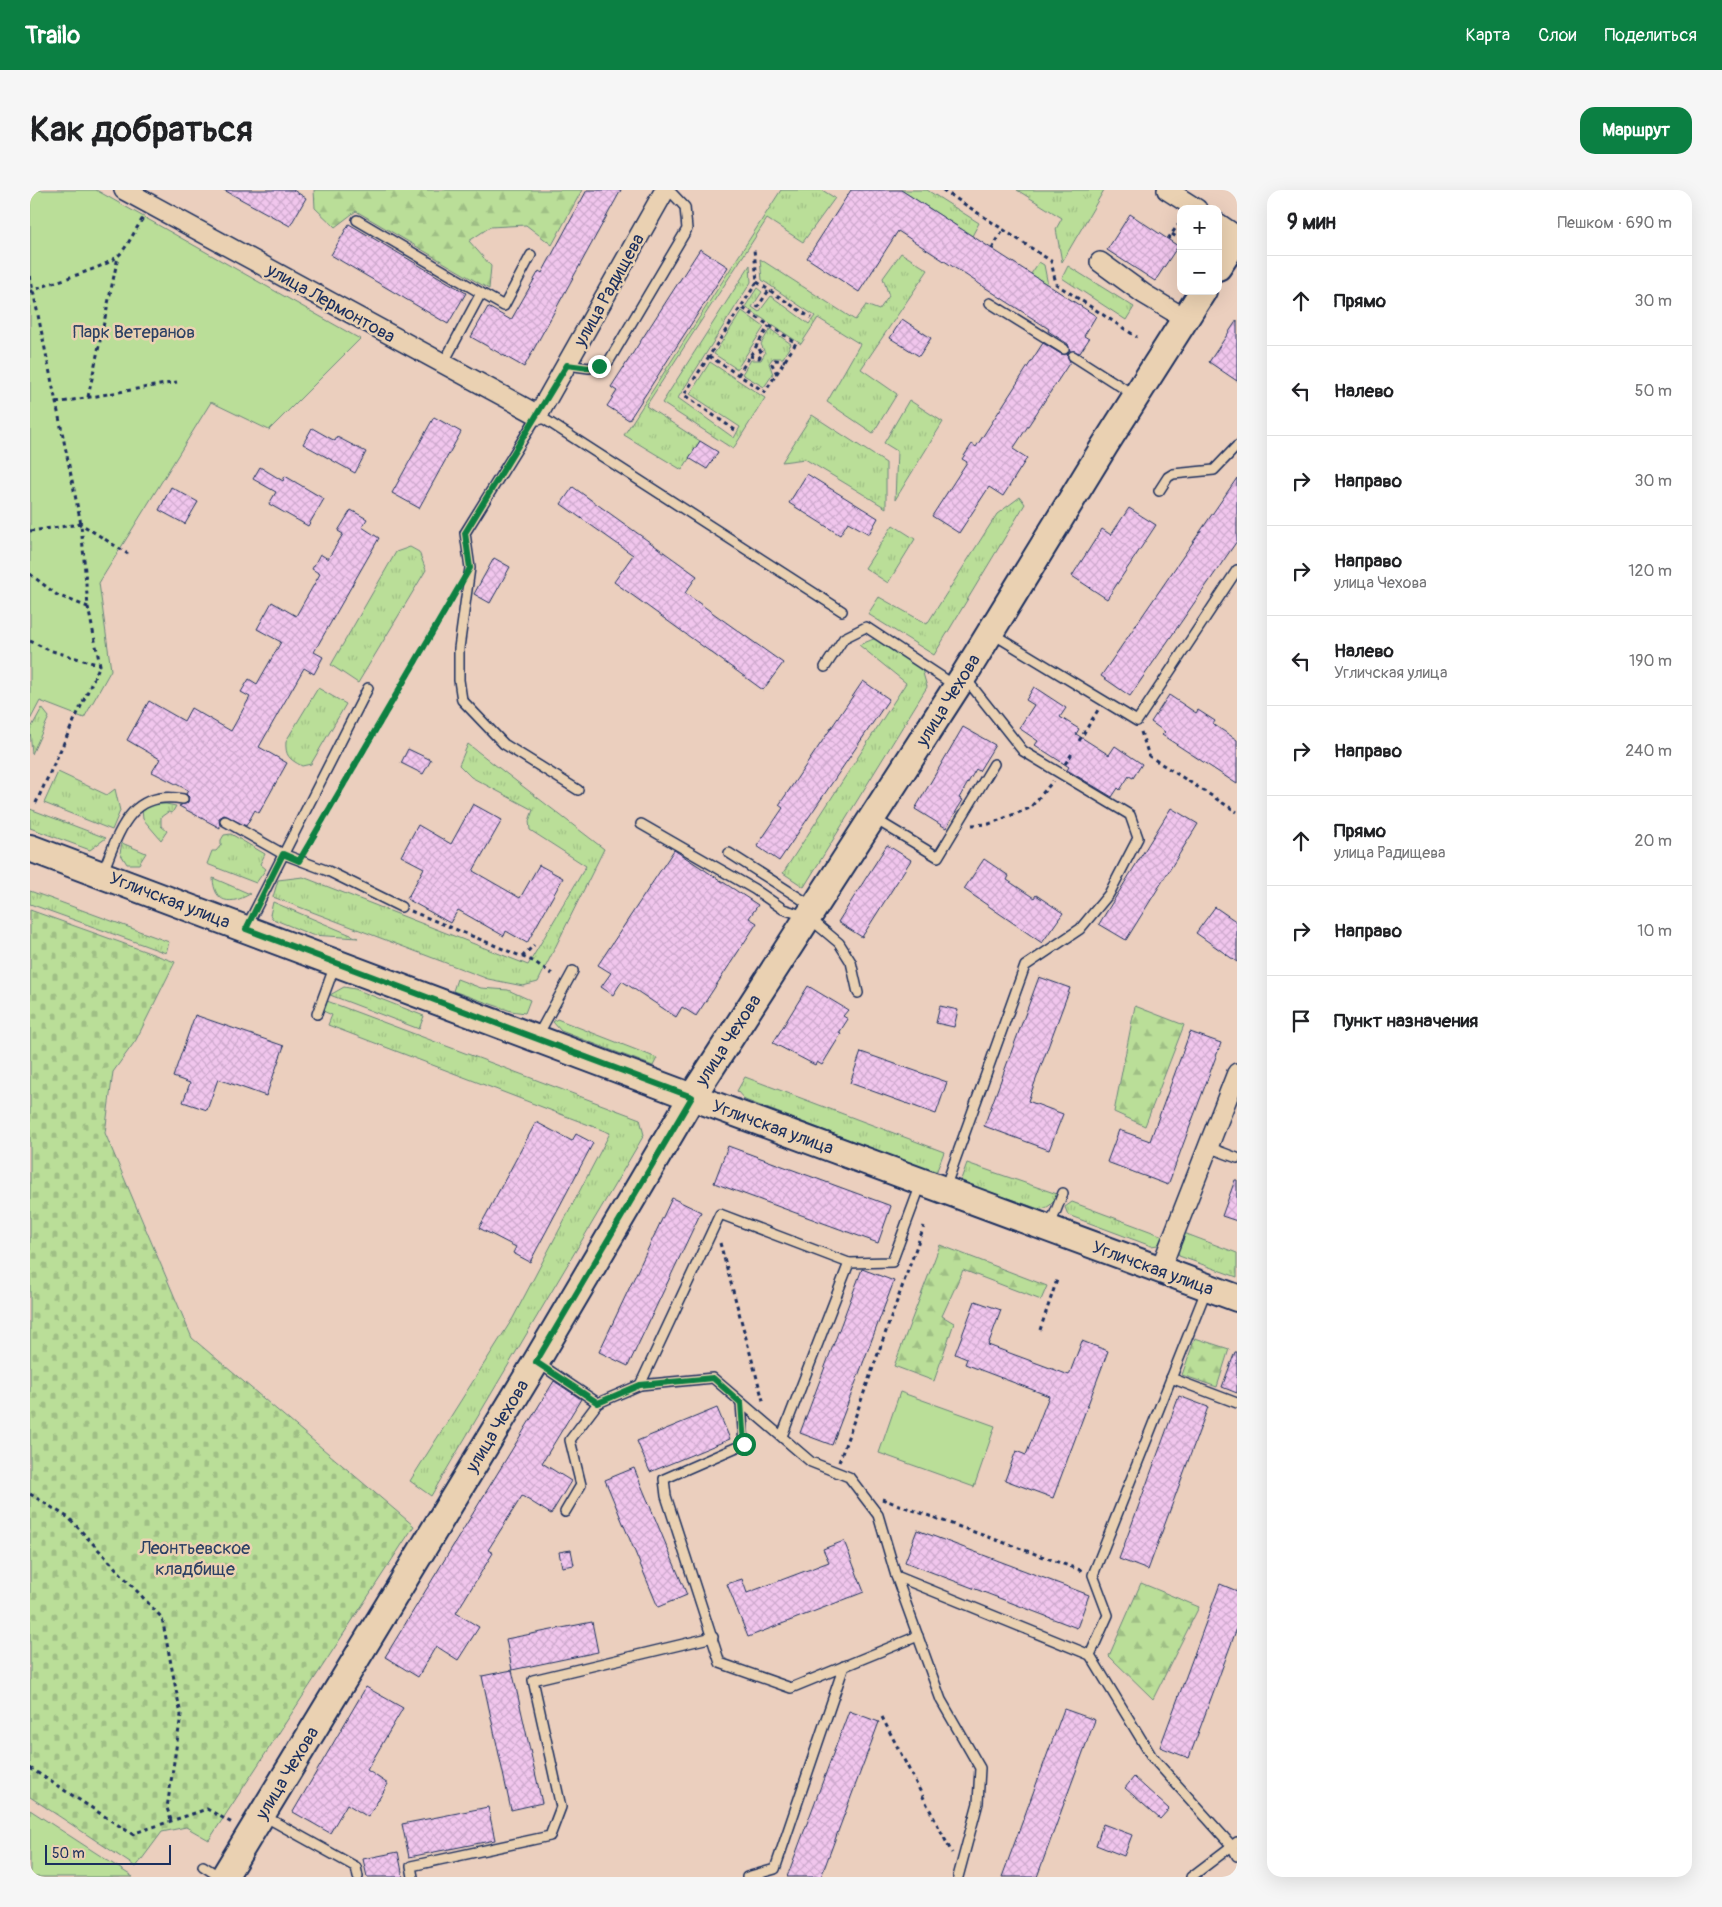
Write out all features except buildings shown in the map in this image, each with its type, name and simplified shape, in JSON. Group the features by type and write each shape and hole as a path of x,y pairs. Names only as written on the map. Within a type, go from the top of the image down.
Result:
{"street":[{"name":"улица Лермонтова","path":"124,190 538,415"},
{"name":"улица Радищева","path":"538,415 667,190"},
{"path":"1167,190 1191,205"},
{"path":"1222,226 1237,237 1222,261"},
{"path":"1100,262 1144,294 1186,319"},
{"name":"улица Чехова","path":"214,1872 251,1821 536,1362 692,1097 960,682 1136,396 1201,295"},
{"name":"Угличская улица","path":"30,848 536,1039 1237,1298"},
{"path":"1160,1270 1237,1073"}],"lane":[{"path":"567,365 589,368 609,361 687,229 685,207 667,190"},
{"path":"357,220 504,306 531,255"},
{"path":"443,364 481,294"},
{"path":"990,303 1064,349"},
{"path":"1074,356 1136,396"},
{"path":"578,790 504,744 462,700 459,648 470,568 465,533 538,415 842,611"},
{"path":"1160,491 1168,477 1173,474 1214,470 1237,446"},
{"path":"991,632 1138,721 1237,570"},
{"path":"640,1385 720,1214 849,1263 892,1262 933,1186 1025,966 1080,929 1109,894 1138,838 1130,815 1024,751 960,682 866,627 844,638 825,667"},
{"path":"246,929 368,688"},
{"path":"872,817 938,858 994,764"},
{"path":"102,874 124,823 133,811 144,802 167,796 183,799"},
{"path":"225,820 283,854 328,871 402,907"},
{"path":"641,824 738,880 783,909 811,913"},
{"path":"729,853 811,913 839,943 851,962 858,993"},
{"path":"317,1014 335,963"},
{"path":"536,1039 573,971"},
{"path":"1207,1147 1237,1158"},
{"path":"1049,1229 1063,1193"},
{"path":"782,1436 849,1263"},
{"path":"1090,1655 1108,1615 1093,1575 1207,1287"},
{"path":"536,1362 598,1403"},
{"path":"565,1512 581,1485 570,1440 598,1403 640,1385 713,1378 811,1462 849,1477 878,1516 896,1576 941,1700 980,1768 978,1803 959,1873"},
{"path":"1170,1378 1237,1403"},
{"path":"741,1403 744,1444 664,1478 666,1496 720,1663 791,1688 918,1636"},
{"path":"896,1576 1090,1655 1152,1757 1234,1844 1237,1856"},
{"path":"413,1877 411,1866 550,1836 562,1807 533,1680 713,1637"},
{"path":"747,1877 775,1869 844,1666"},
{"path":"251,1821 356,1867 358,1877"},
{"path":"1191,1877 1234,1844"},
{"path":"214,1872 220,1877"}],"path":[{"path":"943,190 1051,261 1056,284 1138,337"},
{"path":"88,397 119,256 151,204"},
{"path":"1168,239 1177,226"},
{"path":"992,249 1003,230"},
{"path":"1172,234 1177,237"},
{"path":"735,430 684,395 757,282 754,249"},
{"path":"32,292 97,267 119,256"},
{"path":"30,276 82,524 88,607 100,665 35,805"},
{"path":"757,282 811,318"},
{"path":"757,308 769,290"},
{"path":"709,356 765,392 777,374 796,343 741,307"},
{"path":"738,375 769,326"},
{"path":"750,356 759,358 762,354 757,345"},
{"path":"777,374 773,369 773,362 784,361"},
{"path":"56,403 177,382"},
{"path":"30,531 82,524 128,554"},
{"path":"299,861 470,568"},
{"path":"30,574 57,595 88,607"},
{"path":"30,641 49,650 100,665"},
{"path":"1079,741 1104,701"},
{"path":"1138,721 1149,756 1237,812"},
{"path":"956,825 989,824 1030,808 1059,773"},
{"path":"402,907 522,956 535,962 552,974"},
{"path":"522,956 534,945"},
{"path":"715,1224 770,1426"},
{"path":"836,1472 924,1226"},
{"path":"1040,1330 1058,1277"},
{"path":"859,1491 1093,1575"},
{"path":"30,1494 69,1518 162,1618 181,1715 167,1808 171,1820"},
{"path":"882,1717 959,1873"},
{"path":"30,1768 132,1834 207,1809 251,1821"}],"green space":[{"name":"Парк Ветеранов","path":"30,190 96,190 360,339 269,430 211,402 99,583 111,670 84,718 40,701 30,720"},
{"path":"314,190 582,190 552,245 526,225 490,227 469,241 491,266 489,289 356,211 335,227 315,208"},
{"path":"781,190 822,190 835,198 803,242 767,219 646,406 700,441 682,470 624,435"},
{"path":"901,190 927,190 979,223 972,236"},
{"path":"1017,190 1104,190 1062,262 1056,229 1062,218"},
{"path":"901,253 928,270 861,369 897,394 873,433 827,402 860,344 818,318 801,344 745,307 757,288 762,292 752,307 759,312 771,296 809,324 815,316 762,280 760,259 855,320 866,305 879,310 889,296 883,278"},
{"path":"1039,262 1044,265 1048,285 1031,274"},
{"path":"750,265 751,282 678,398 734,438 740,427 690,394 710,362 765,398 733,449 662,403"},
{"path":"1068,266 1134,307 1126,320 1062,278"},
{"path":"742,311 764,327 737,369 714,354"},
{"path":"770,329 791,344 783,358 773,358 769,363 773,374 764,387 742,374 751,360 761,360 765,353 761,344"},
{"path":"909,400 943,422 895,500 897,451 884,443"},
{"path":"812,415 886,463 886,508 805,459 782,462"},
{"path":"1020,497 1025,504 934,655 868,614 879,597 927,624 997,514"},
{"path":"893,525 915,539 888,583 865,568"},
{"path":"410,547 419,552 426,570 358,683 331,665 396,552"},
{"path":"876,638 921,666 927,687 804,887 783,873 906,683 859,645"},
{"path":"318,688 346,704 311,764 302,766 287,754 286,741"},
{"path":"42,708 49,717 32,754 30,730"},
{"path":"468,744 604,849 538,982 523,986 488,979 273,897 278,880 303,877 528,965 586,866 530,830 529,821 533,810 471,777 459,765"},
{"path":"58,772 107,795 115,789 120,811 112,830 44,803"},
{"path":"153,804 176,806 172,813 168,812 161,817 161,826 167,831 161,840 143,819 142,810"},
{"path":"30,809 106,838 90,850 30,828"},
{"path":"231,834 265,854 260,864 266,869 256,883 207,864 212,851 216,851 221,845 224,835"},
{"path":"122,843 146,853 139,864 127,864 120,853"},
{"path":"213,878 250,894 236,900 225,900 217,893"},
{"path":"30,891 169,942 166,953 30,904"},
{"path":"273,902 358,938 312,935 273,919 270,915"},
{"name":"Леонтьевское кладбище","path":"30,910 175,962 136,1040 113,1072 105,1133 192,1338 414,1526 209,1840 186,1827 162,1832 136,1867 30,1797"},
{"path":"457,979 481,988 508,990 530,1000 525,1013 511,1011 453,991"},
{"path":"344,987 355,989 424,1016 419,1029 330,995"},
{"path":"327,1001 640,1119 644,1135 431,1496 410,1481 513,1318 610,1133 328,1025 332,1015 323,1011"},
{"path":"1135,1006 1184,1025 1145,1126 1114,1112"},
{"path":"557,1019 657,1058 653,1066 561,1031 553,1022"},
{"path":"745,1077 944,1152 936,1173 745,1100 737,1091"},
{"path":"967,1163 1057,1194 1050,1205 1039,1209 960,1182"},
{"path":"1072,1202 1163,1236 1158,1245 1151,1246 1068,1215 1065,1207"},
{"path":"1184,1233 1237,1253 1237,1277 1179,1256 1177,1249"},
{"path":"940,1245 1047,1286 1041,1300 963,1270 942,1316 954,1323 934,1381 894,1366"},
{"path":"1195,1338 1229,1349 1217,1387 1182,1375"},
{"path":"900,1392 995,1426 974,1487 879,1453"},
{"path":"1141,1583 1199,1607 1153,1699 1109,1656"},
{"path":"30,1810 133,1877 30,1877"}],"route":[{"path":"599,366 589,368 567,365 465,533 470,568 299,861 283,854 246,929 374,979 692,1097 536,1362 598,1403 640,1385 713,1378 741,1403 744,1444"}]}
